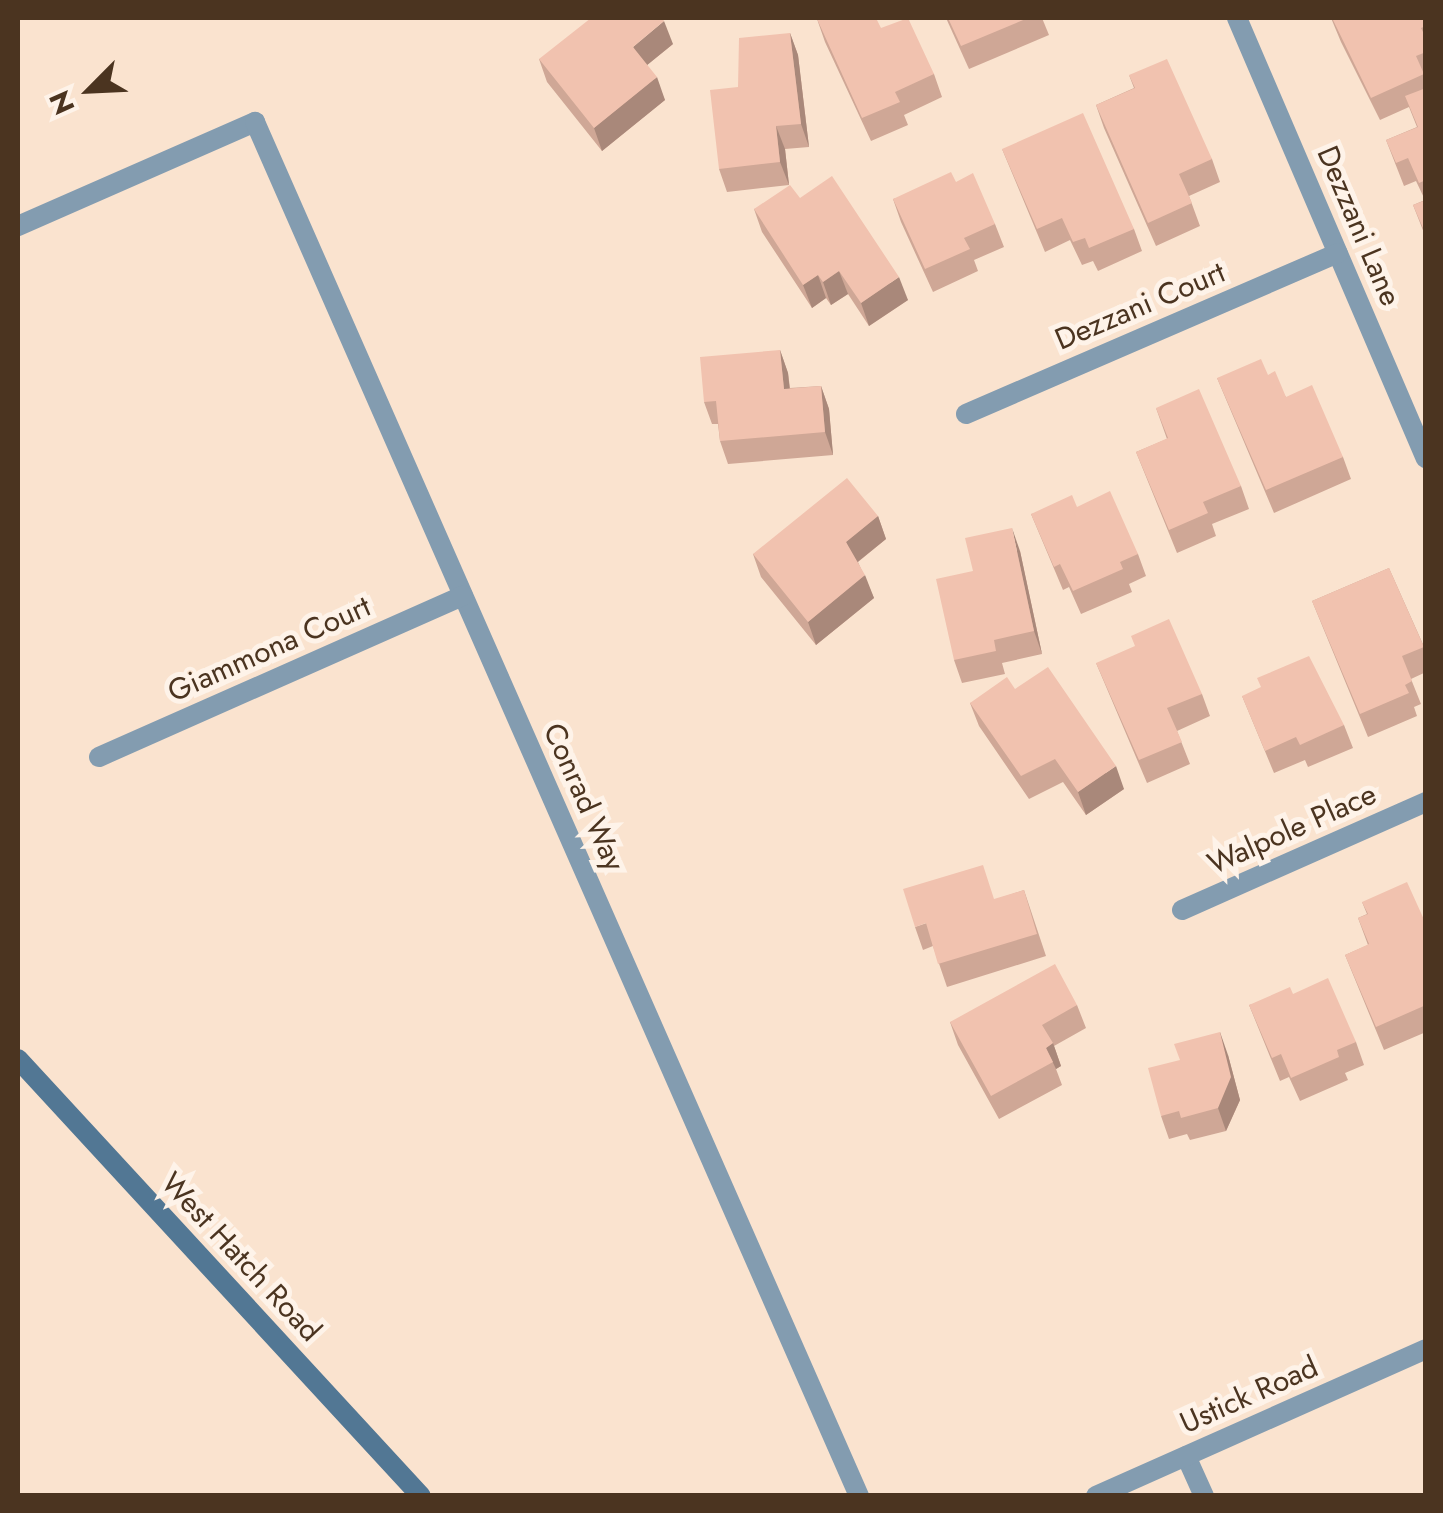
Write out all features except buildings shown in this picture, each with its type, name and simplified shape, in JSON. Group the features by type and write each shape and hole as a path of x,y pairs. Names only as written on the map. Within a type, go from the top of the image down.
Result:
{"main road":[{"name":"West Hatch Road","path":"18,1059 421,1496"}],"street":[{"name":"Dezzani Lane","path":"1237,18 1426,458"},
{"name":"Conrad Way","path":"18,226 255,122 859,1496"},
{"name":"Dezzani Court","path":"966,414 1338,253"},
{"name":"Giammona Court","path":"100,757 464,596"},
{"name":"Walpole Place","path":"1182,910 1426,802"},
{"name":"Ustick Road","path":"1096,1496 1426,1349"},
{"path":"1186,1456 1204,1496"}]}
